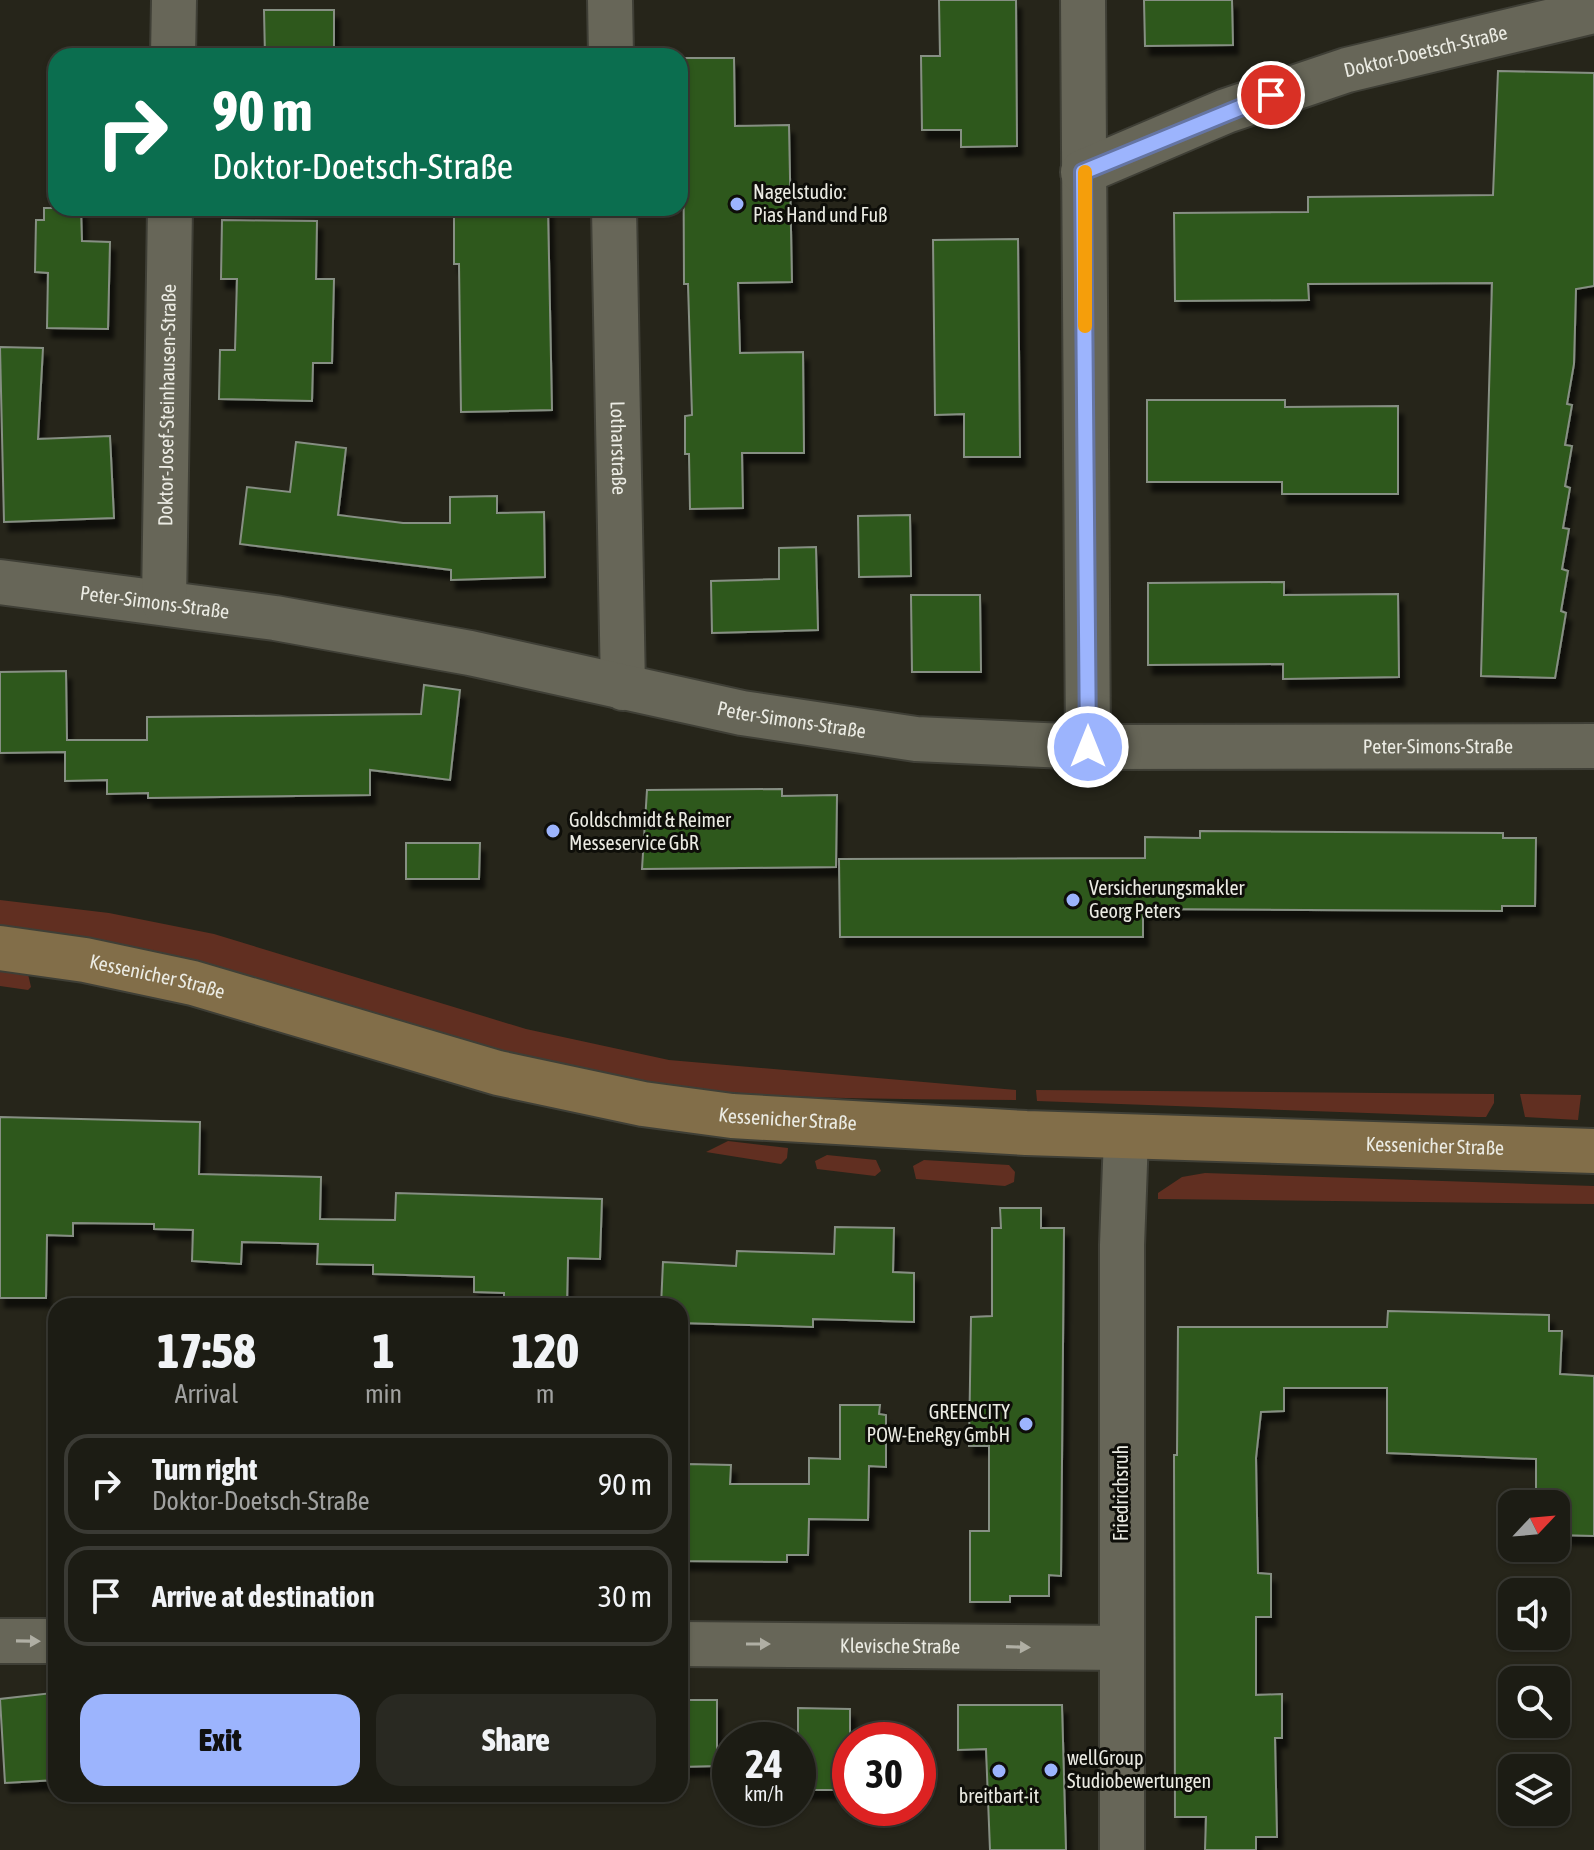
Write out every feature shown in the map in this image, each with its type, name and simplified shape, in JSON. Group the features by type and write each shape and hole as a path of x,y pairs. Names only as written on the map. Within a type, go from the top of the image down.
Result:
{"main road":[{"name":"Kessenicher Straße","path":"0,948 85,960 193,983 498,1073 643,1104 732,1116 1126,1137 1594,1151"}],"street":[{"path":"173,48 174,0"},
{"path":"610,0 611,48"},
{"path":"1083,0 1088,747"},
{"name":"Doktor-Doetsch-Straße","path":"1083,172 1226,111 1347,70 1594,11"},
{"name":"Doktor-Josef-Steinhausen-Straße","path":"164,603 170,216"},
{"name":"Lotharstraße","path":"614,216 623,688"},
{"name":"Peter-Simons-Straße","path":"0,582 364,633 742,713 916,739 1088,747 1594,746"},
{"name":"Friedrichsruh","path":"1122,1850 1122,1245 1126,1137"},
{"path":"0,1641 48,1641"},
{"name":"Klevische Straße","path":"688,1644 1121,1648"}],"shaded area":[{"path":"0,900 109,913 214,934 526,1029 669,1060 1016,1090 1016,1100 754,1094 702,1090 599,1074 502,1051 188,959 0,927"},
{"path":"0,970 28,974 31,987 28,990 0,986"},
{"path":"1036,1090 1494,1094 1494,1103 1486,1117 1478,1117 1037,1101"},
{"path":"1520,1094 1581,1095 1578,1120 1525,1117"},
{"path":"728,1141 788,1148 787,1158 781,1164 706,1152"},
{"path":"827,1155 876,1160 881,1171 875,1176 817,1169 815,1161"},
{"path":"924,1160 1009,1165 1015,1172 1014,1182 1005,1186 916,1179 913,1166"},
{"path":"1205,1173 1594,1186 1594,1204 1158,1199 1158,1193 1182,1177"}],"building":[{"path":"939,0 1016,0 1017,146 961,147 961,130 922,130 921,56 940,56"},
{"path":"1144,0 1232,0 1233,45 1145,46"},
{"path":"264,10 334,10 334,48 265,48"},
{"path":"688,58 734,58 735,126 789,125 792,282 738,283 740,353 803,352 804,453 742,453 743,508 690,509 685,416 692,415 688,284 684,284 684,216 688,216"},
{"path":"1498,71 1594,73 1594,286 1576,289 1574,364 1567,404 1572,405 1565,445 1572,446 1565,486 1570,488 1563,528 1569,529 1562,569 1568,571 1561,611 1566,613 1555,678 1481,676 1492,283 1308,284 1309,300 1175,301 1174,213 1308,212 1308,197 1493,195"},
{"path":"44,208 48,208 48,216 81,216 82,241 110,242 108,329 47,328 48,273 35,272 36,220 44,220"},
{"path":"454,216 548,216 552,410 461,412 459,264 454,264"},
{"path":"222,220 317,221 316,279 334,279 332,363 313,363 312,401 219,399 220,350 235,350 237,279 221,279"},
{"path":"1018,239 1020,457 964,457 964,414 935,415 933,240"},
{"path":"0,347 43,348 38,439 110,436 114,518 4,522"},
{"path":"1147,400 1285,400 1285,407 1398,406 1398,494 1282,494 1282,482 1147,482"},
{"path":"296,442 346,448 338,515 403,523 450,523 450,497 497,496 497,513 544,512 545,577 451,580 451,570 240,544 247,487 290,492"},
{"path":"910,515 911,576 859,577 858,516"},
{"path":"816,547 818,630 712,633 711,581 779,579 779,548"},
{"path":"1284,582 1284,595 1398,594 1399,677 1283,679 1283,664 1148,665 1148,583"},
{"path":"911,595 980,595 981,672 912,672"},
{"path":"66,671 67,740 147,740 147,717 421,714 424,685 460,690 450,780 370,770 370,795 148,798 148,793 107,794 107,780 65,781 65,752 0,753 0,672"},
{"path":"782,789 782,796 837,795 836,867 642,869 647,790"},
{"path":"1200,831 1503,833 1503,838 1536,838 1535,906 1502,906 1502,911 1143,909 1143,937 840,937 839,859 1145,858 1145,837 1200,838"},
{"path":"406,843 480,843 479,879 406,879"},
{"path":"0,1117 200,1122 199,1174 321,1177 320,1219 395,1220 396,1193 602,1199 600,1259 568,1258 567,1298 504,1298 504,1293 474,1292 474,1277 373,1274 373,1265 317,1264 318,1244 242,1242 241,1264 192,1261 193,1230 154,1229 154,1224 73,1223 73,1236 47,1235 46,1298 0,1298"},
{"path":"1000,1208 1041,1208 1041,1228 1064,1228 1061,1576 1049,1575 1049,1596 1010,1596 1010,1602 970,1602 970,1531 989,1531 989,1446 969,1446 971,1317 992,1316 992,1228 1001,1228"},
{"path":"835,1227 894,1228 893,1272 914,1273 914,1322 813,1319 813,1327 688,1323 688,1298 661,1298 663,1262 736,1266 737,1251 834,1254"},
{"path":"1388,1311 1549,1315 1549,1331 1562,1331 1560,1374 1594,1376 1594,1536 1570,1535 1570,1490 1536,1490 1536,1459 1387,1453 1387,1388 1284,1388 1284,1411 1261,1412 1256,1458 1258,1573 1271,1574 1271,1617 1256,1617 1256,1695 1282,1694 1282,1738 1275,1738 1277,1837 1256,1837 1256,1850 1205,1850 1206,1817 1175,1817 1174,1455 1177,1455 1178,1327 1387,1327"},
{"path":"840,1405 880,1405 879,1414 886,1415 886,1467 869,1466 868,1520 809,1519 808,1555 787,1555 787,1562 688,1561 688,1464 731,1465 730,1484 809,1484 809,1458 840,1459"},
{"path":"48,1693 48,1780 5,1783 0,1699"},
{"path":"688,1700 717,1700 717,1722 712,1722 712,1766 688,1767"},
{"path":"958,1705 1062,1705 1066,1850 990,1850 986,1749 958,1750"},
{"path":"798,1708 850,1709 850,1722 832,1722 832,1790 816,1790 816,1722 798,1722"}],"slow traffic":[{"path":"1085,172 1085,326"}],"place":[{"name":"Nagelstudio: Pias Hand und Fuß","path":"737,204"},
{"name":"Goldschmidt & Reimer Messeservice GbR","path":"553,831"},
{"name":"Versicherungsmakler Georg Peters","path":"1073,900"},
{"name":"GREENCITY POW-EneRgy GmbH","path":"1026,1424"},
{"name":"wellGroup Studiobewertungen","path":"1051,1770"},
{"name":"breitbart-it","path":"999,1771"}],"route":[{"path":"1088,747 1083,172 1271,95"}]}
